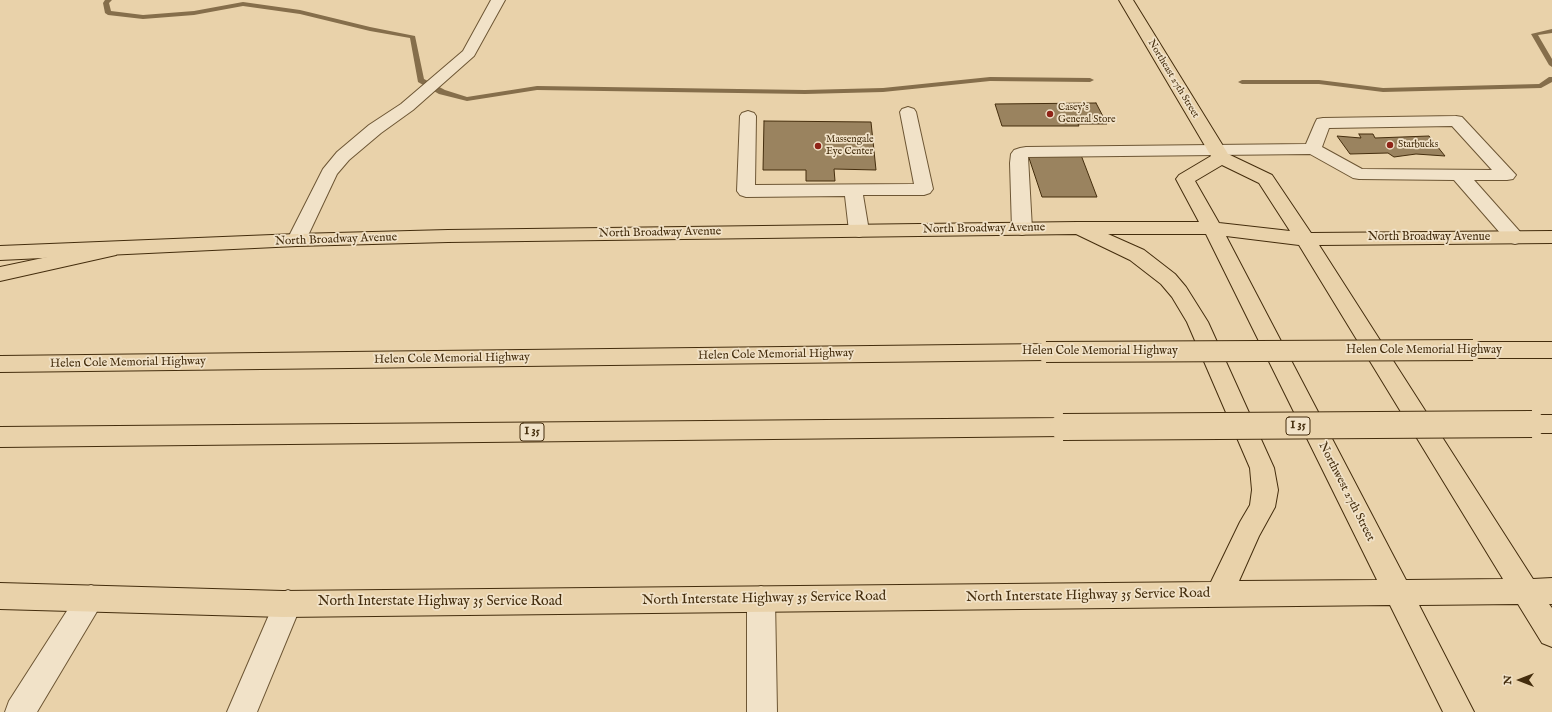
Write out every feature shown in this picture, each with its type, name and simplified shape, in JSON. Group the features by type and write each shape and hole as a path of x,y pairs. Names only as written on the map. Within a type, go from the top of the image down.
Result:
{"main road":[{"name":"Northeast 27th Street","path":"1126,0 1219,154"},
{"path":"1212,228 1185,179 1219,154 1266,179 1540,591 1552,633"},
{"name":"North Broadway Avenue","path":"109,250 297,240 562,234 1077,228 1212,228 1305,239 1552,237"},
{"path":"1077,228 1137,255 1168,279 1179,292 1197,322 1262,468 1265,490 1262,507 1249,530 1219,595"},
{"name":"Northwest 27th Street","path":"1212,228 1459,712"},
{"path":"0,253 109,250"},
{"path":"0,274 109,250"},
{"name":"Helen Cole Memorial Highway","path":"0,364 1046,352 1552,350"},
{"name":"I 35","path":"0,437 1542,424"},
{"name":"North Interstate Highway 35 Service Road","path":"0,596 288,603 1540,591"}],"lane":[{"path":"297,240 329,173 343,156 375,129 407,107 469,53 498,0"},
{"path":"748,116 746,191 924,189 908,112"},
{"path":"1022,229 1019,162 1020,154 1026,152 1219,154 1313,149 1359,174 1507,174 1456,121 1323,123 1313,149"},
{"path":"1459,175 1515,238"},
{"path":"853,190 859,231"},
{"path":"20,712 91,598"},
{"path":"761,599 762,712"},
{"path":"242,712 288,603"}],"building":[{"name":"Casey's General Store","path":"1096,103 1107,124 1078,124 1079,126 1002,126 995,104"},
{"name":"Massengale Eye Center","path":"764,121 871,122 876,170 834,169 835,181 806,181 806,170 763,170"},
{"name":"Starbucks","path":"1359,134 1373,134 1375,138 1429,136 1445,156 1416,154 1394,157 1388,153 1350,154 1337,136 1361,138"},
{"name":"Casey's General Store","path":"1028,155 1081,155 1097,197 1042,197"}],"waterway":[{"path":"109,0 106,3 108,13 143,17 194,13 243,4 300,12 370,29 413,37 421,80 442,92 467,99 537,88 805,92 883,90 990,79 1090,80"},
{"path":"1552,31 1534,34 1552,65"},
{"path":"1242,82 1319,82 1383,90 1541,86 1552,79"}],"place":[{"name":"Casey's General Store","path":"1050,114"},
{"name":"Starbucks","path":"1390,145"},
{"name":"Massengale Eye Center","path":"818,146"}]}
